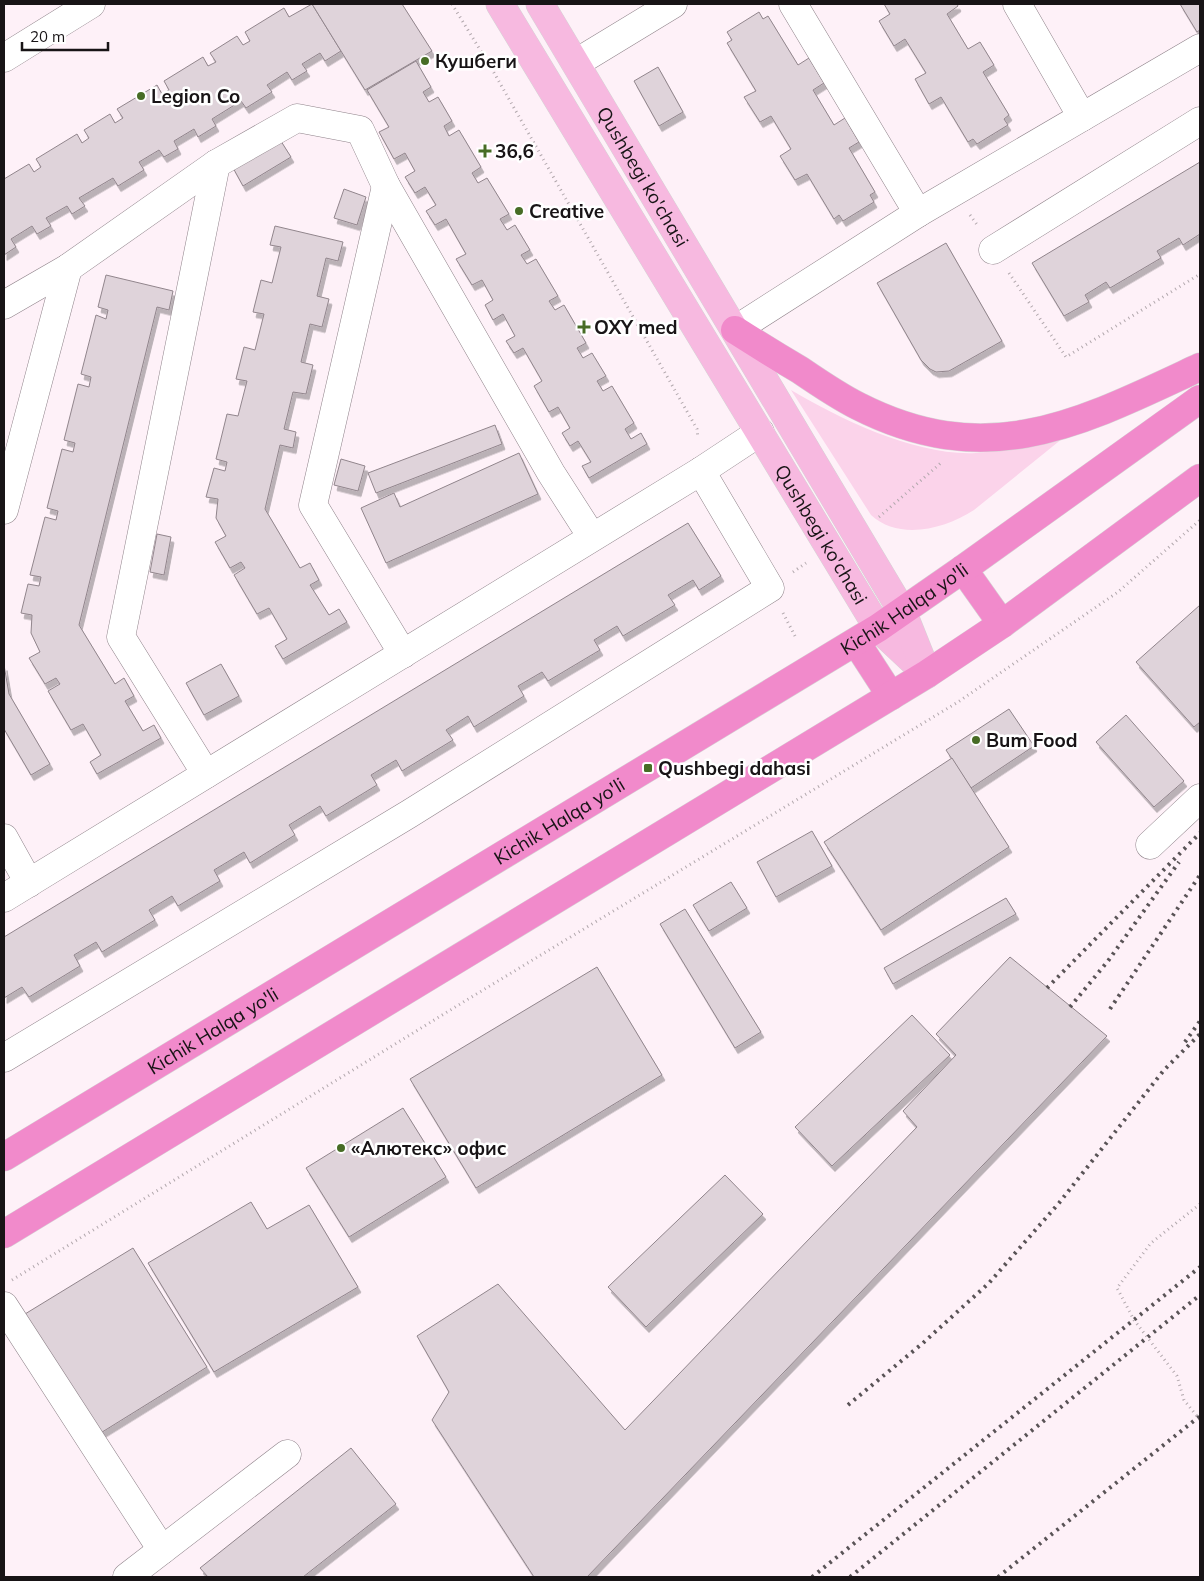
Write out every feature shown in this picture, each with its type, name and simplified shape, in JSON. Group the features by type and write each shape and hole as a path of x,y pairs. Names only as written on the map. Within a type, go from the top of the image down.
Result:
{"highway":[{"path":"735,330 838,395 877,416 915,429 971,439 1024,435 1060,427 1098,413 1200,367"},
{"name":"Kichik Halqa yo'li","path":"4,1157 856,642 963,569 1200,398"},
{"path":"4,1234 927,674 1002,624 1200,478"},
{"path":"963,569 1002,624"},
{"path":"856,642 891,696"}],"main road":[{"name":"Qushbegi ko'chasi","path":"500,4 878,628 927,674"},
{"name":"Qushbegi ko'chasi","path":"540,4 902,611 927,674"},
{"path":"547,82 576,63"}],"street":[{"path":"576,63 637,13 673,4"},
{"path":"793,4 918,213"},
{"path":"1017,4 1082,117"},
{"path":"4,58 76,8"},
{"path":"735,330 918,213 1200,48"},
{"path":"4,305 68,268 216,164 297,118 360,130 386,186 551,473 592,537"},
{"path":"993,250 1200,121"},
{"path":"206,774 121,637 216,164"},
{"path":"386,186 313,505 403,654"},
{"path":"4,510 68,268"},
{"path":"4,898 701,471 760,432"},
{"path":"4,1058 409,814 770,588 701,471"},
{"path":"1150,845 1200,798"},
{"path":"4,838 29,883"},
{"path":"4,1306 162,1550"},
{"path":"127,1577 287,1454"}],"path":[{"path":"452,4 493,71 697,429 701,471"},
{"path":"955,191 1066,356 1200,274"},
{"path":"876,520 949,456"},
{"path":"12,1280 958,702 1118,592 1200,520"},
{"path":"1200,1204 1151,1243 1116,1288 1134,1320 1177,1376 1184,1400 1200,1420"}],"shaded area":[{"path":"791,390 856,424 880,434 929,449 976,453 1001,450 1073,430 974,510 936,527 908,530 882,523 871,515"}],"building":[{"path":"312,4 341,51 325,61 320,53 302,64 307,71 292,80 287,72 267,85 272,92 246,108 241,101 212,119 216,126 198,137 194,129 174,141 178,149 164,157 159,150 139,162 144,170 118,186 113,178 79,198 85,206 72,214 67,206 46,218 51,226 37,234 32,226 11,239 16,247 4,255 4,179 29,164 34,172 41,167 36,159 77,134 82,143 89,138 84,130 110,114 115,123 123,118 117,109 157,85 162,94 169,90 164,81 203,57 208,66 216,62 210,53 237,36 243,45 250,41 245,32 284,8 289,17"},
{"path":"312,4 402,4 432,51 365,90"},
{"path":"884,4 957,4 958,6 947,14 968,49 980,42 994,65 983,72 1009,115 1004,119 1008,125 977,144 973,139 968,142 941,97 929,104 915,79 926,73 905,39 894,46 879,21 890,14"},
{"path":"1180,4 1200,4 1200,30 1197,32"},
{"path":"759,12 763,19 768,16 798,65 809,58 824,83 813,90 834,125 845,118 859,142 849,148 875,192 870,195 874,202 843,221 839,215 834,219 807,174 795,180 780,156 791,149 771,116 760,122 744,97 756,91 727,43 732,40 727,32"},
{"path":"416,61 431,87 423,92 429,102 438,97 452,121 444,126 449,136 459,130 481,167 472,173 478,183 487,178 509,214 500,219 507,230 515,225 530,250 521,255 527,264 536,259 558,296 549,301 555,310 564,305 586,343 577,348 583,358 592,353 606,376 597,381 603,391 612,386 634,423 625,429 631,439 641,433 647,444 589,478 582,466 591,462 578,441 570,446 562,433 570,428 558,407 549,412 534,386 542,381 523,348 514,353 506,341 515,336 503,314 493,320 485,305 493,300 482,280 472,285 456,259 466,254 446,219 435,225 426,211 436,205 425,187 415,193 405,177 415,171 405,153 394,159 379,132 389,127 367,90"},
{"path":"658,67 683,112 659,126 634,81"},
{"path":"279,138 291,157 243,186 232,166"},
{"path":"1200,162 1200,234 1183,245 1179,238 1157,251 1161,258 1110,288 1106,282 1085,295 1089,302 1064,316 1032,263"},
{"path":"344,189 366,197 357,225 334,218"},
{"path":"275,226 343,242 338,261 326,258 317,296 329,299 322,327 310,324 301,362 313,365 306,394 293,392 284,429 296,432 293,448 280,445 265,509 300,568 310,563 319,580 310,585 329,615 339,609 347,622 283,659 275,646 287,639 269,608 257,614 234,575 245,568 241,562 230,568 215,542 226,536 216,518 218,499 206,497 214,468 225,471 227,462 216,459 227,414 238,416 247,381 236,379 244,347 255,350 264,314 253,312 261,280 272,283 281,247 270,245"},
{"path":"946,243 1002,341 949,371 936,372 921,360 877,283"},
{"path":"106,275 173,291 169,310 157,307 79,625 115,684 124,678 134,696 125,701 143,731 154,725 161,738 97,774 90,762 101,755 83,724 71,730 48,691 60,684 56,678 45,684 29,658 40,652 31,633 32,615 21,613 28,584 39,586 41,577 30,575 45,517 56,520 58,511 47,508 62,449 73,452 75,443 64,440 78,384 89,387 91,377 81,374 96,315 106,319 108,310 98,307"},
{"path":"495,425 502,444 376,493 368,473"},
{"path":"519,453 538,494 386,563 361,508 394,493 400,507"},
{"path":"341,459 365,466 358,491 334,485"},
{"path":"688,523 721,576 699,590 693,580 668,595 675,605 623,636 617,626 594,640 600,650 548,681 542,672 518,686 524,696 474,727 468,716 446,730 453,740 402,771 396,760 371,775 377,785 326,816 320,806 289,825 295,835 250,863 244,852 214,870 220,881 178,906 172,896 149,910 155,920 102,952 96,942 74,955 80,966 29,997 22,987 4,998 4,937"},
{"path":"157,534 171,537 164,575 150,572"},
{"path":"1200,605 1200,722 1194,727 1136,662"},
{"path":"221,664 239,696 204,715 186,683"},
{"path":"4,665 9,694 50,764 31,775 4,729"},
{"path":"1009,709 1034,746 971,788 946,750"},
{"path":"1126,715 1184,781 1154,807 1096,742"},
{"path":"952,758 1009,847 881,930 824,842"},
{"path":"812,831 832,866 776,897 757,862"},
{"path":"731,882 747,908 709,931 693,905"},
{"path":"1006,898 1016,914 893,984 884,968"},
{"path":"685,909 761,1032 735,1048 660,924"},
{"path":"1010,957 1107,1036 587,1577 534,1577 432,1420 449,1392 417,1336 498,1284 625,1430 917,1127 903,1111 956,1055 936,1034"},
{"path":"597,967 662,1075 476,1188 410,1079"},
{"path":"912,1015 950,1055 832,1166 795,1127"},
{"path":"403,1108 446,1177 349,1237 306,1168"},
{"path":"725,1175 763,1214 646,1327 608,1287"},
{"path":"251,1202 267,1229 309,1205 358,1287 214,1372 148,1263"},
{"path":"133,1248 207,1367 99,1434 25,1314"},
{"path":"351,1448 396,1504 303,1577 208,1577 200,1568"}],"railway":[{"path":"1047,988 1200,833"},
{"path":"1070,1007 1108,961 1179,862"},
{"path":"1110,1009 1200,875"},
{"path":"1185,1042 1200,1021"},
{"path":"848,1405 923,1343 989,1283 1059,1203 1164,1070 1200,1034"},
{"path":"812,1577 1200,1267"},
{"path":"850,1577 1200,1295"},
{"path":"998,1577 1200,1416"}],"place":[{"name":"Кушбеги","path":"425,61"},
{"name":"Legion Co","path":"141,96"},
{"name":"36,6","path":"485,151"},
{"name":"Creative","path":"519,211"},
{"name":"OXY med","path":"584,327"},
{"name":"Bum Food","path":"976,740"},
{"name":"Qushbegi dahasi","path":"648,768"},
{"name":"«Алютекс» офис","path":"341,1148"}]}
